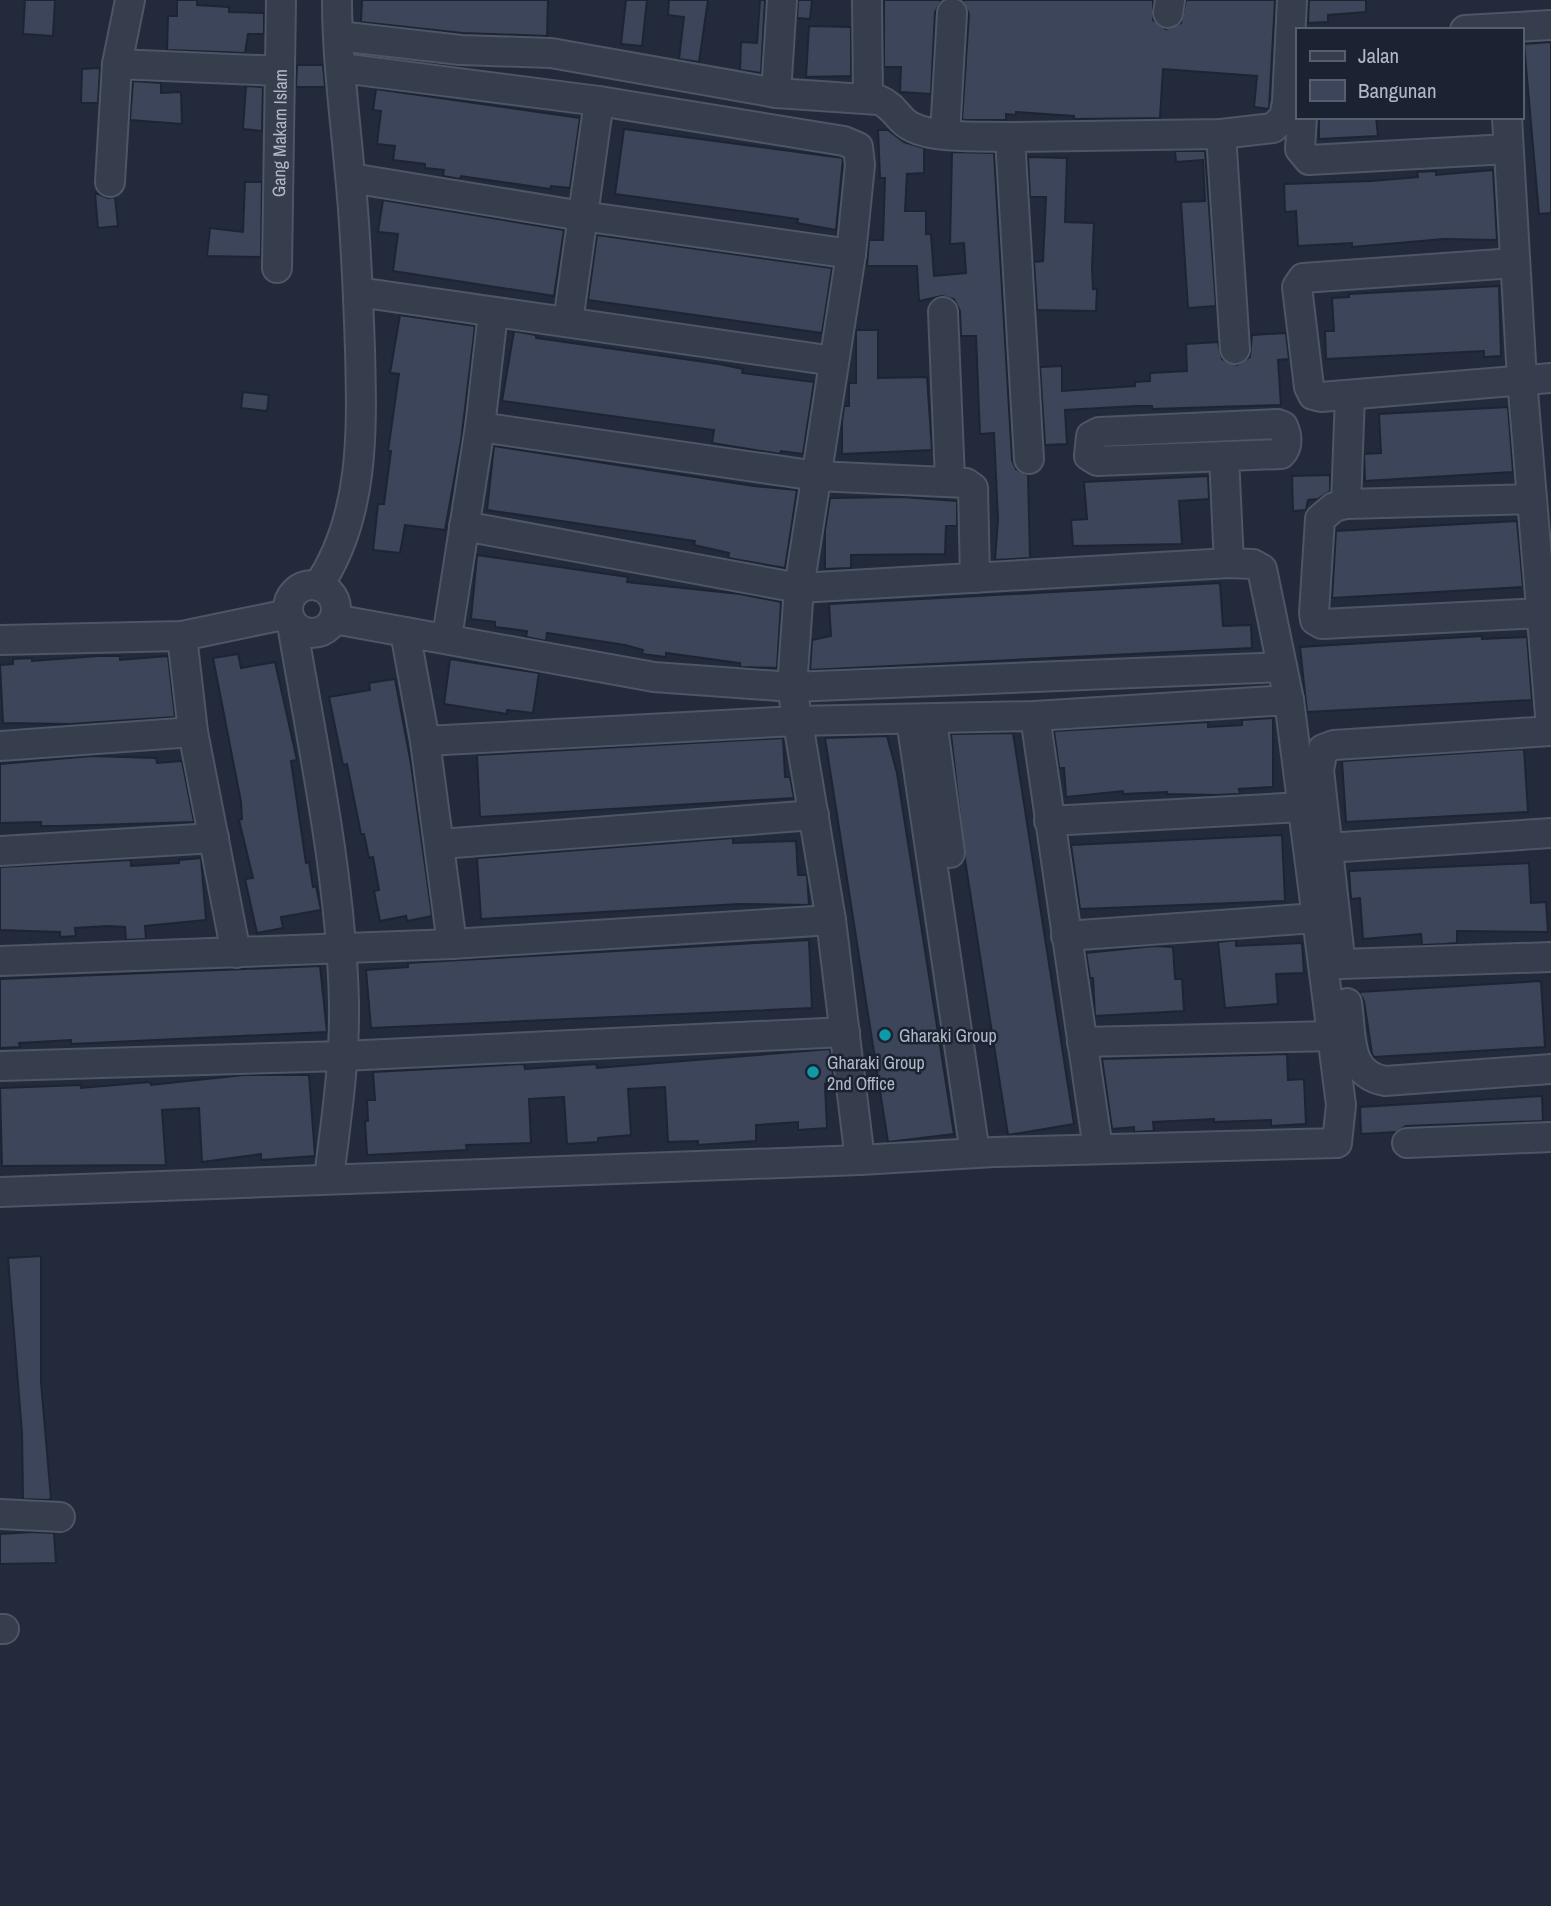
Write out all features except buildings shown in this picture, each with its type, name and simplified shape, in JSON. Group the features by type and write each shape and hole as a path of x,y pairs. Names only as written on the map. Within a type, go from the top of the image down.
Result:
{"street":[{"path":"110,182 117,64 130,0"},
{"name":"Gang Makam Islam","path":"277,268 281,0"},
{"path":"329,1178 343,1056 342,947 323,803 288,604 297,590 318,586 335,561 355,488 361,411 358,292 338,36 338,0"},
{"path":"776,93 782,0"},
{"path":"867,0 868,99"},
{"path":"338,36 461,50 551,53 776,93 868,99 892,105 911,127 945,134 1010,137 1221,134 1273,128 1284,117 1292,0"},
{"path":"945,134 952,13"},
{"path":"1505,28 1551,25"},
{"path":"117,64 280,71"},
{"path":"341,68 599,101 844,141 858,147 860,164 851,254 799,588 792,687 831,920 860,1160"},
{"path":"568,322 599,101"},
{"path":"1302,119 1300,149 1310,160 1508,149"},
{"path":"1507,119 1522,379 1551,729 1334,745 1322,749 1319,770 1341,964 1356,1065 1371,1078 1385,1081 1551,1069"},
{"path":"1221,134 1235,349"},
{"path":"1010,137 1029,460"},
{"path":"351,178 582,216 851,254"},
{"path":"1514,263 1303,278 1297,287 1309,387 1313,395 1321,397 1551,378"},
{"path":"358,292 834,361"},
{"path":"943,312 950,480"},
{"path":"447,637 480,427 493,313"},
{"path":"1346,504 1350,395"},
{"path":"1278,424 1286,433 1287,443 1281,454 1224,457 1097,461 1088,456 1091,436 1099,432 1278,424"},
{"path":"480,427 817,476 966,482 973,488 975,578"},
{"path":"1224,457 1229,562"},
{"path":"1532,499 1346,504 1334,507 1321,519 1314,613 1315,620 1322,624 1543,613"},
{"path":"0,1192 860,1160 984,1152 1337,1143 1342,1118 1289,700 1262,569 1253,564 1229,562 799,588 464,526"},
{"path":"290,619 299,631 319,633 334,619 334,599 318,586"},
{"path":"0,640 182,636 290,619"},
{"path":"334,619 447,637 653,677 792,687 1282,667"},
{"path":"405,632 441,844 452,944"},
{"path":"182,636 193,732 236,953"},
{"path":"425,741 796,721 1035,716 1289,700"},
{"path":"1035,716 1098,1149"},
{"path":"922,720 984,1152"},
{"path":"0,746 193,732"},
{"path":"1049,821 1302,807"},
{"path":"441,844 814,815"},
{"path":"1327,848 1551,833"},
{"path":"0,851 214,838"},
{"path":"1066,936 1315,918"},
{"path":"0,961 452,944 831,920"},
{"path":"1341,964 1551,957"},
{"path":"0,1066 343,1056 845,1032"},
{"path":"1082,1042 1332,1036"},
{"path":"1407,1143 1551,1137"},
{"path":"0,1514 60,1517"}],"place":[{"name":"Gharaki Group","path":"885,1035"},
{"name":"Gharaki Group 2nd Office","path":"813,1072"}]}
